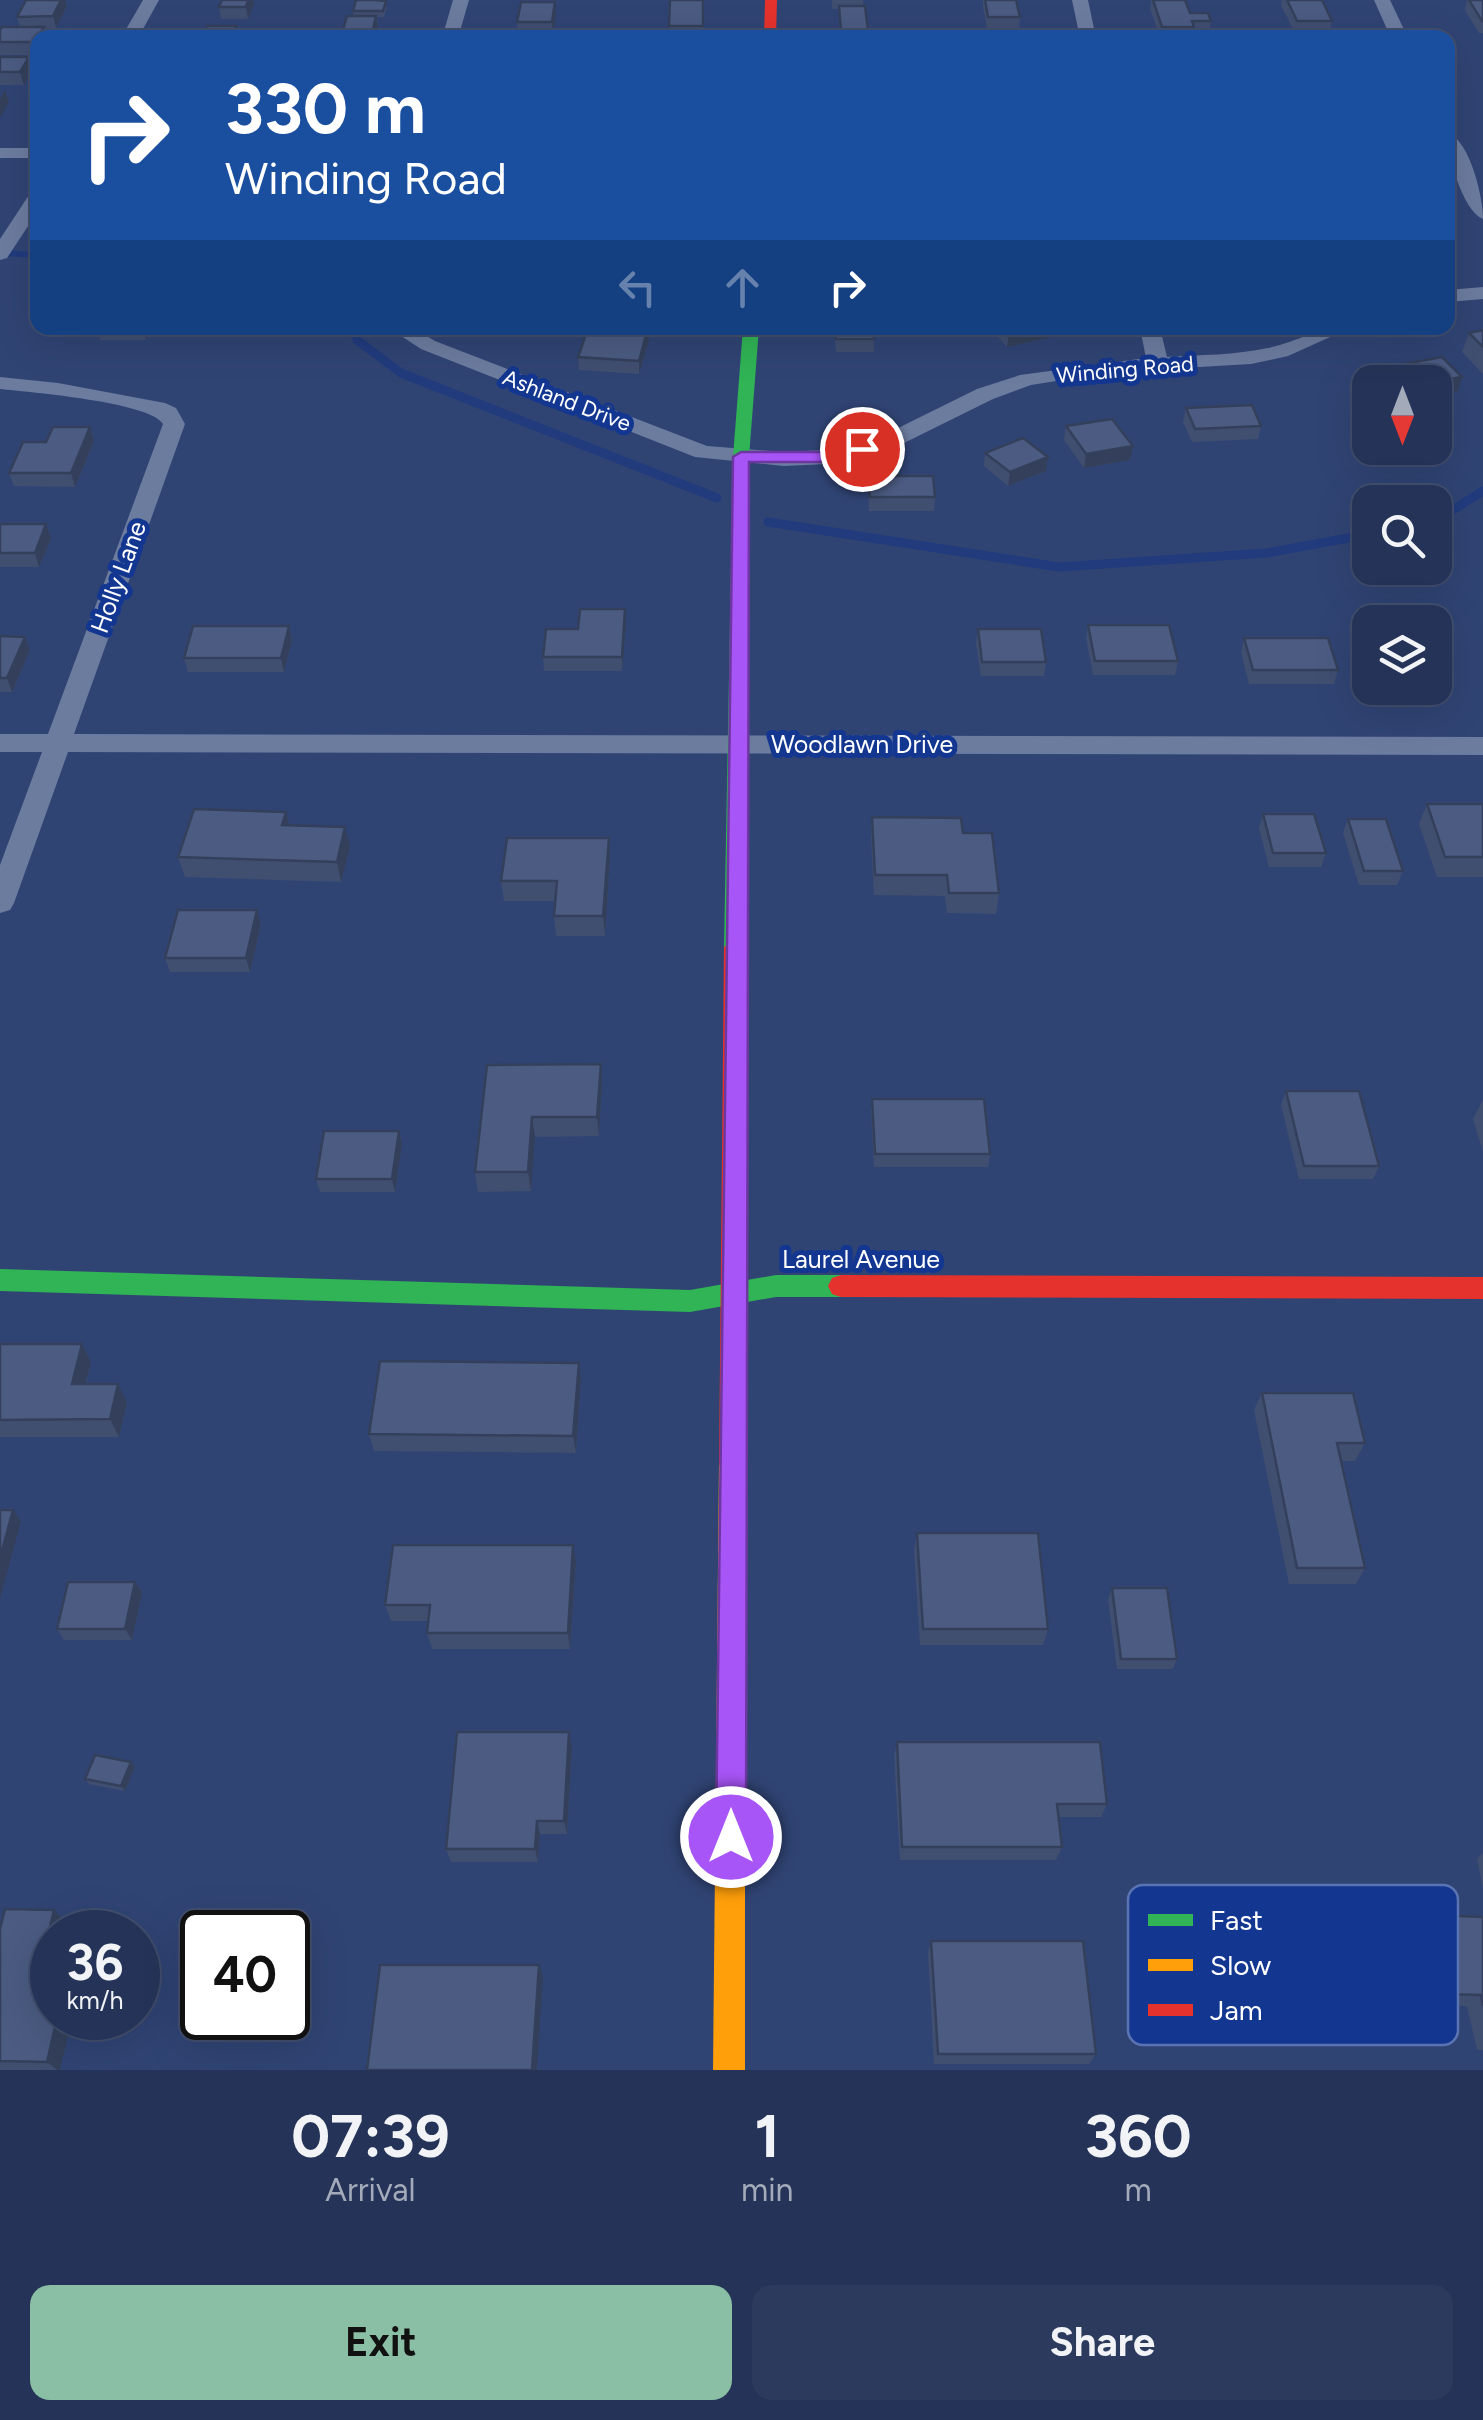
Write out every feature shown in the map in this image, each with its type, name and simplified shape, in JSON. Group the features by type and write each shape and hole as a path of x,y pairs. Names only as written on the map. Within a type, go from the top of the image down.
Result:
{"street":[{"path":"134,30 151,0"},
{"path":"452,30 461,0"},
{"path":"770,30 772,0"},
{"path":"1080,0 1086,30"},
{"path":"1382,0 1396,30"},
{"path":"0,153 30,153"},
{"path":"1455,153 1483,213"},
{"path":"2,250 30,208"},
{"path":"1455,295 1483,292"},
{"name":"Ashland Drive","path":"410,335 428,346 703,452 741,457"},
{"path":"729,2070 736,743 741,457 750,335"},
{"path":"1152,335 1158,364"},
{"name":"Winding Road","path":"741,457 826,457 862,449 927,425 985,394 1027,379 1113,366 1266,355 1321,335"},
{"name":"Holly Lane","path":"0,383 58,389 157,408 174,420 0,903"},
{"name":"Woodlawn Drive","path":"0,743 1483,746"},
{"name":"Laurel Avenue","path":"0,1280 690,1301 776,1286 1483,1288"}],"building":[{"path":"26,0 61,0 53,16 17,17"},
{"path":"222,0 248,0 246,7 219,7"},
{"path":"356,0 386,1 383,11 353,11"},
{"path":"670,0 703,0 703,26 669,26"},
{"path":"985,0 1016,0 1020,17 988,17"},
{"path":"1153,0 1185,0 1190,13 1208,13 1211,21 1192,21 1194,27 1162,27"},
{"path":"1287,0 1322,0 1332,21 1297,21"},
{"path":"1469,0 1483,0 1483,21 1482,21"},
{"path":"521,2 555,2 552,22 517,22"},
{"path":"839,6 865,6 868,30 841,30"},
{"path":"347,16 376,16 373,30 343,30"},
{"path":"207,26 236,26 234,30 205,30"},
{"path":"44,27 30,30 30,42 0,42 0,30"},
{"path":"0,57 29,57 20,72 0,72"},
{"path":"1483,330 1483,347 1469,333"},
{"path":"586,335 646,335 639,361 578,357"},
{"path":"836,335 874,335 874,339 836,339"},
{"path":"1442,357 1450,365 1398,365"},
{"path":"1252,405 1261,426 1195,429 1186,408"},
{"path":"1112,419 1133,446 1086,454 1066,426"},
{"path":"53,427 90,427 71,473 9,473 23,442 46,442"},
{"path":"1023,438 1048,457 1010,472 985,453"},
{"path":"868,476 933,476 935,497 870,497"},
{"path":"0,524 46,524 35,553 0,553"},
{"path":"580,609 625,609 622,657 543,657 546,629 578,629"},
{"path":"1088,625 1169,625 1178,661 1095,661"},
{"path":"193,626 289,626 281,658 184,658"},
{"path":"978,629 1041,629 1046,662 982,662"},
{"path":"0,636 25,637 7,678 0,678"},
{"path":"1244,638 1328,638 1338,670 1253,670"},
{"path":"1427,804 1483,804 1483,857 1445,857"},
{"path":"194,809 286,812 282,825 345,827 337,862 178,857"},
{"path":"1263,814 1314,814 1326,853 1273,853"},
{"path":"872,817 961,818 963,833 992,833 999,893 949,893 947,875 875,875"},
{"path":"1348,819 1386,819 1403,871 1364,871"},
{"path":"507,838 609,838 603,916 554,916 557,881 501,881"},
{"path":"178,910 257,910 246,958 165,958"},
{"path":"601,1064 597,1117 532,1117 528,1172 475,1172 487,1065"},
{"path":"1286,1091 1359,1091 1379,1166 1304,1166"},
{"path":"872,1099 984,1099 990,1154 875,1154"},
{"path":"324,1131 399,1131 392,1179 316,1179"},
{"path":"0,1344 82,1344 72,1384 118,1384 110,1419 0,1420"},
{"path":"380,1361 579,1363 573,1436 369,1434"},
{"path":"1262,1393 1353,1393 1365,1443 1337,1443 1365,1568 1297,1568"},
{"path":"0,1510 13,1510 0,1558"},
{"path":"917,1533 1038,1533 1048,1629 923,1629"},
{"path":"393,1545 573,1545 568,1633 427,1633 430,1605 385,1605"},
{"path":"68,1582 135,1582 125,1629 57,1629"},
{"path":"1112,1588 1167,1588 1177,1659 1121,1659"},
{"path":"457,1732 569,1732 564,1821 537,1821 535,1849 446,1849"},
{"path":"897,1742 1100,1742 1107,1804 1057,1804 1062,1847 902,1847"},
{"path":"95,1755 131,1762 121,1786 85,1779"},
{"path":"5,1909 54,1910 30,1910 30,2040 52,2040 47,2062 0,2061 0,1929"},
{"path":"1458,1916 1483,1917 1483,2006 1481,1995 1458,1994"},
{"path":"931,1941 1083,1941 1096,2054 938,2054"},
{"path":"380,1965 539,1965 532,2070 367,2070"}],"waterway":[{"path":"0,253 30,255"},
{"path":"354,335 360,342"},
{"path":"357,340 401,373 717,498"},
{"path":"1452,510 1483,491"},
{"path":"768,522 1059,567 1267,553 1352,537"}],"traffic: fast":[{"path":"735,947 741,457 750,335"},
{"path":"0,1280 690,1301 776,1286 841,1286"}],"traffic: slow":[{"path":"729,2070 732,1464"}],"traffic: jam":[{"path":"770,30 771,0"},
{"path":"732,1464 735,947"},
{"path":"841,1286 1483,1288"}],"route":[{"path":"731,1837 741,457 826,457 862,449"}]}
